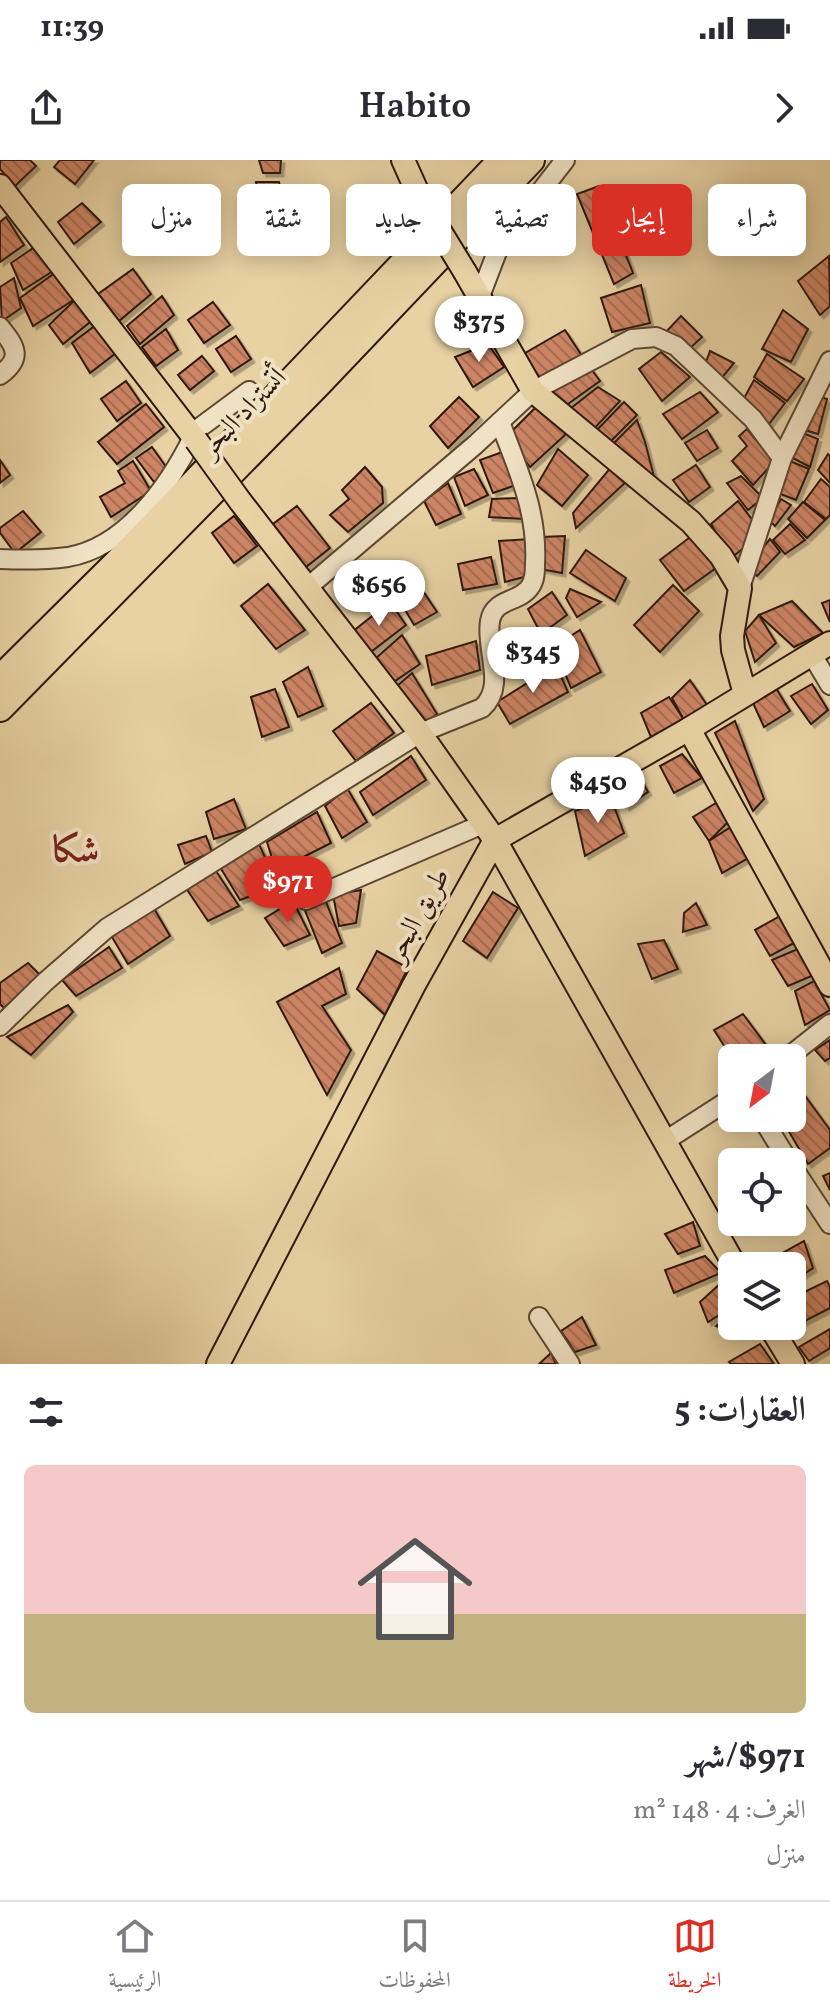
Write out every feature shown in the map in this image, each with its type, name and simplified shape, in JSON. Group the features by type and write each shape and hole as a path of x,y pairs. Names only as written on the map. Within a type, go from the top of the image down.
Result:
{"highway":[{"name":"أتستراد البحر","path":"0,679 134,546 502,160"},
{"name":"أتستراد البحر","path":"0,708 319,383 531,160"}],"main road":[{"path":"403,160 421,200 533,391 691,522 721,556 740,588 732,636 745,694"},
{"path":"4,200 193,437 420,733 489,832 727,1252"},
{"path":"489,832 689,729 820,648"},
{"path":"689,729 830,985"},
{"name":"طريق البحر","path":"218,1364 414,985 489,832"},
{"path":"778,1340 793,1364"}],"street":[{"path":"479,299 500,244 565,160"},
{"path":"0,327 14,346 16,355 13,364 0,375"},
{"path":"308,587 533,391 632,339 656,337 676,346 753,419 782,458"},
{"path":"740,588 782,458 830,361"},
{"path":"0,559 69,557 104,544 137,517 157,495 173,474 193,437 249,391"},
{"path":"0,1026 107,928 420,733 482,708 489,701 496,686 489,646 492,615 503,603 521,596 534,581 536,550 532,507 500,422"},
{"path":"820,648 830,685"},
{"path":"306,900 489,832"},
{"path":"805,1044 830,1024"},
{"path":"665,1141 718,1107"},
{"path":"806,1187 830,1224"},
{"path":"539,1317 570,1364"}],"building":[{"path":"0,160 30,160 36,166 15,186 0,169"},
{"path":"60,160 94,160 75,184 54,167"},
{"path":"259,160 281,160 280,173 263,173"},
{"path":"256,182 279,184 256,184"},
{"path":"592,189 592,230 577,194"},
{"path":"82,203 101,222 74,244 58,222"},
{"path":"6,217 24,245 0,262 0,222"},
{"path":"36,246 53,271 23,290 11,263"},
{"path":"602,256 626,256 633,273 614,284"},
{"path":"829,256 830,306 820,315 798,281"},
{"path":"133,269 151,294 119,321 98,294"},
{"path":"59,270 78,297 33,326 20,298"},
{"path":"14,278 21,308 2,321 0,287"},
{"path":"641,285 650,323 612,332 601,298"},
{"path":"162,296 174,315 140,344 127,326"},
{"path":"78,297 95,318 63,344 49,325"},
{"path":"213,302 230,325 204,343 188,320"},
{"path":"783,310 808,329 791,362 762,349"},
{"path":"681,316 702,337 687,351 665,333"},
{"path":"96,325 116,353 90,373 72,343"},
{"path":"166,329 178,350 156,366 142,347"},
{"path":"565,330 582,356 540,378 520,356"},
{"path":"236,336 251,359 231,372 216,349"},
{"path":"488,344 504,367 473,387 455,357"},
{"path":"710,351 734,363 720,380 705,365"},
{"path":"661,352 690,377 662,401 639,369"},
{"path":"767,354 804,379 787,401 754,377"},
{"path":"202,356 214,371 190,390 178,375"},
{"path":"589,366 600,381 561,409 542,391"},
{"path":"754,380 785,403 769,424 742,402"},
{"path":"126,381 141,403 117,421 101,399"},
{"path":"598,387 620,401 591,432 566,412"},
{"path":"700,392 718,412 682,439 663,414"},
{"path":"817,396 827,399 818,434 801,429"},
{"path":"459,397 479,417 448,448 430,426"},
{"path":"624,402 637,415 608,444 595,432"},
{"path":"146,404 164,427 117,464 98,442"},
{"path":"536,407 566,434 530,467 507,436"},
{"path":"637,420 645,442 657,488 609,448"},
{"path":"747,429 774,462 753,485 732,461 747,446 739,436"},
{"path":"707,430 718,448 697,461 685,443"},
{"path":"800,432 818,439 810,467 789,456"},
{"path":"152,447 169,471 154,482 136,458"},
{"path":"558,449 588,475 562,506 537,485"},
{"path":"505,451 516,485 493,493 480,460"},
{"path":"828,454 830,456 830,483 818,470"},
{"path":"0,460 10,475 0,483"},
{"path":"133,461 151,491 111,517 100,497 125,483 118,471"},
{"path":"790,461 809,469 796,500 778,493"},
{"path":"696,465 710,487 689,502 673,480"},
{"path":"612,466 627,481 576,528 573,513"},
{"path":"365,467 382,487 383,503 348,532 330,515 349,499 342,490"},
{"path":"474,469 488,495 465,506 454,477"},
{"path":"741,476 763,498 748,510 727,483"},
{"path":"821,479 830,487 830,515 826,519 804,502"},
{"path":"448,483 461,514 436,525 424,501"},
{"path":"520,498 524,519 489,517 492,499"},
{"path":"781,499 791,505 775,526 769,520"},
{"path":"738,501 756,525 755,539 731,558 711,524"},
{"path":"803,502 825,520 807,538 788,519"},
{"path":"297,506 330,548 306,567 273,524"},
{"path":"23,511 41,532 15,553 0,533 0,528"},
{"path":"234,516 257,546 234,563 212,533"},
{"path":"790,524 805,540 785,554 773,540"},
{"path":"693,535 720,565 684,591 660,560"},
{"path":"565,536 562,573 540,569 541,537"},
{"path":"530,539 528,576 505,582 499,541"},
{"path":"770,539 780,552 757,576 751,571 755,558"},
{"path":"586,550 626,578 615,601 570,573"},
{"path":"491,557 497,584 463,590 458,564"},
{"path":"268,584 305,630 276,649 241,606"},
{"path":"673,585 699,611 660,652 634,625"},
{"path":"570,589 601,602 577,617 566,598"},
{"path":"423,591 437,612 414,625 401,603"},
{"path":"552,592 567,615 541,634 528,609"},
{"path":"830,600 830,622 822,603"},
{"path":"792,601 823,633 794,647 759,615"},
{"path":"390,602 406,625 367,655 352,632"},
{"path":"759,615 776,643 755,662 745,631"},
{"path":"580,630 601,672 571,688 554,647"},
{"path":"402,635 420,664 392,683 375,659"},
{"path":"476,641 480,670 432,685 426,656"},
{"path":"556,665 568,692 510,724 497,702"},
{"path":"308,667 323,706 298,717 283,682"},
{"path":"412,673 437,714 425,723 396,687"},
{"path":"690,680 707,705 684,720 672,698"},
{"path":"812,684 828,710 811,724 791,696"},
{"path":"774,685 790,711 764,727 753,703"},
{"path":"275,689 289,727 262,737 251,697"},
{"path":"669,697 684,720 651,737 641,713"},
{"path":"371,703 394,733 356,761 333,731"},
{"path":"735,721 764,799 753,811 715,733"},
{"path":"682,754 702,778 674,793 660,766"},
{"path":"411,756 426,780 373,815 360,792"},
{"path":"639,776 648,792 626,807 619,786"},
{"path":"347,788 367,822 342,838 325,806"},
{"path":"611,798 624,833 585,856 575,811"},
{"path":"234,799 246,829 214,839 206,812"},
{"path":"721,800 731,819 709,841 693,817"},
{"path":"317,812 331,843 276,871 267,842"},
{"path":"734,825 750,857 722,873 709,841"},
{"path":"206,836 212,852 185,864 178,845"},
{"path":"259,844 278,886 240,900 220,867"},
{"path":"216,871 239,906 208,921 186,888"},
{"path":"361,890 356,923 339,926 333,895"},
{"path":"493,892 518,908 487,958 463,941"},
{"path":"325,899 342,943 322,953 304,908"},
{"path":"293,901 310,935 284,946 265,918"},
{"path":"696,903 707,925 683,932 684,913"},
{"path":"152,905 170,936 128,964 112,937"},
{"path":"782,915 794,943 770,956 755,930"},
{"path":"664,940 678,969 652,979 638,944"},
{"path":"109,947 122,968 76,996 62,980"},
{"path":"800,948 814,975 788,986 772,960"},
{"path":"377,951 408,968 385,1015 357,989"},
{"path":"28,963 40,975 5,1009 0,1004 0,983"},
{"path":"339,968 346,994 322,1006 351,1050 327,1095 277,1002"},
{"path":"814,981 830,1010 805,1025 795,991"},
{"path":"68,1005 73,1012 31,1055 7,1037"},
{"path":"743,1014 765,1044 723,1044 714,1030"},
{"path":"830,1040 830,1058 825,1061 815,1050"},
{"path":"806,1097 830,1130 830,1148 808,1164 806,1148 799,1148 789,1132 806,1132"},
{"path":"830,1173 830,1190 823,1176"},
{"path":"693,1222 700,1246 678,1254 665,1234"},
{"path":"804,1241 813,1268 806,1273 806,1252 784,1252"},
{"path":"705,1256 718,1270 718,1274 674,1293 665,1270"},
{"path":"827,1281 830,1308 806,1320 806,1291"},
{"path":"718,1286 718,1316 708,1322 700,1302"},
{"path":"582,1317 596,1345 575,1352 561,1331"},
{"path":"830,1329 830,1348 809,1361 799,1347"},
{"path":"760,1344 774,1364 729,1362"},
{"path":"551,1353 556,1364 539,1364"}],"district":[{"name":"شكا","path":"76,852"}]}
